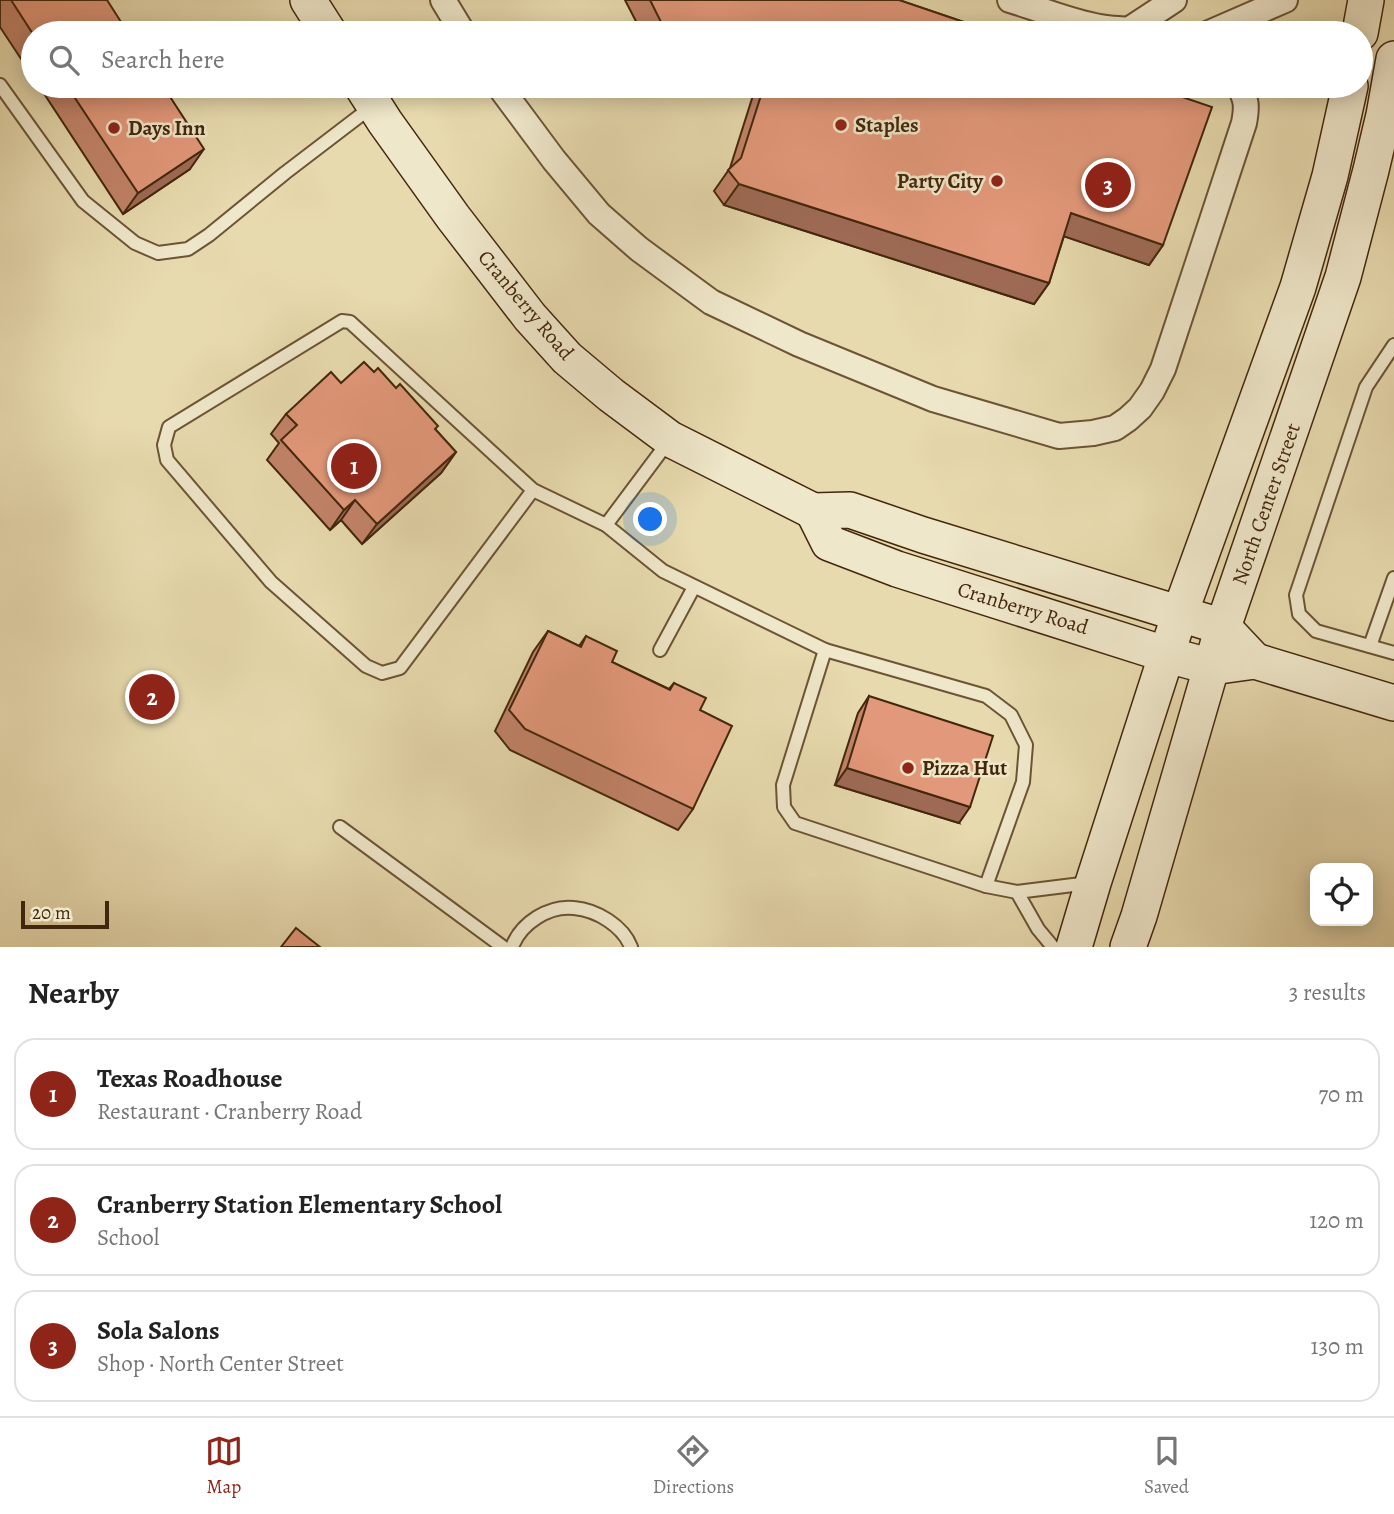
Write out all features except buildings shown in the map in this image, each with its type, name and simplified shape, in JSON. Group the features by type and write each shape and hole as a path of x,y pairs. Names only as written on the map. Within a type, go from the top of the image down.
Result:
{"street":[{"path":"307,0 320,21"},
{"path":"443,0 456,21"},
{"path":"1010,0 1078,21"},
{"path":"1149,21 1174,0"},
{"path":"1238,21 1285,0"},
{"path":"1362,21 1366,0"},
{"name":"North Center Street","path":"1128,947 1223,627 1377,172 1394,59"},
{"name":"Cranberry Road","path":"369,98 453,217 539,327 567,358 670,439 813,511 850,510 1223,627 1255,661"},
{"path":"508,98 599,214 639,250 711,302 799,344 933,399 1059,436 1115,428 1140,408 1158,380 1244,123 1247,107 1245,98"},
{"name":"North Center Street","path":"1074,947 1180,613 1298,287 1330,176 1347,98"},
{"name":"Cranberry Road","path":"813,511 829,543 897,569 1212,667 1255,661 1394,703"}],"lane":[{"path":"0,85 83,201 135,243 158,253 187,250 209,235 285,173 366,98"},
{"path":"533,490 400,668 382,673 366,666 271,582 167,460 164,445 169,427 342,321 350,322 533,490 606,525 663,570 825,650 986,696 1011,715 1026,745 1023,782 986,886"},
{"path":"1394,345 1366,387 1296,595 1298,614 1316,631 1394,653"},
{"path":"1385,358 1394,368"},
{"path":"606,525 670,439"},
{"path":"1370,646 1394,578"},
{"path":"660,650 694,587"},
{"path":"825,650 783,785 784,807 795,823 986,886 1017,892 1093,883"},
{"path":"340,827 503,947"},
{"path":"1017,892 1038,929 1053,947"},
{"path":"512,947 524,927 540,916 556,909 574,908 612,922 631,947"}],"place":[{"name":"Staples","path":"841,125"},
{"name":"Days Inn","path":"114,128"},
{"name":"Party City","path":"997,181"},
{"name":"Sola Salons","path":"1108,185"},
{"name":"Texas Roadhouse","path":"354,466"},
{"name":"Cranberry Station Elementary School","path":"152,697"},
{"name":"Pizza Hut","path":"908,768"}]}
